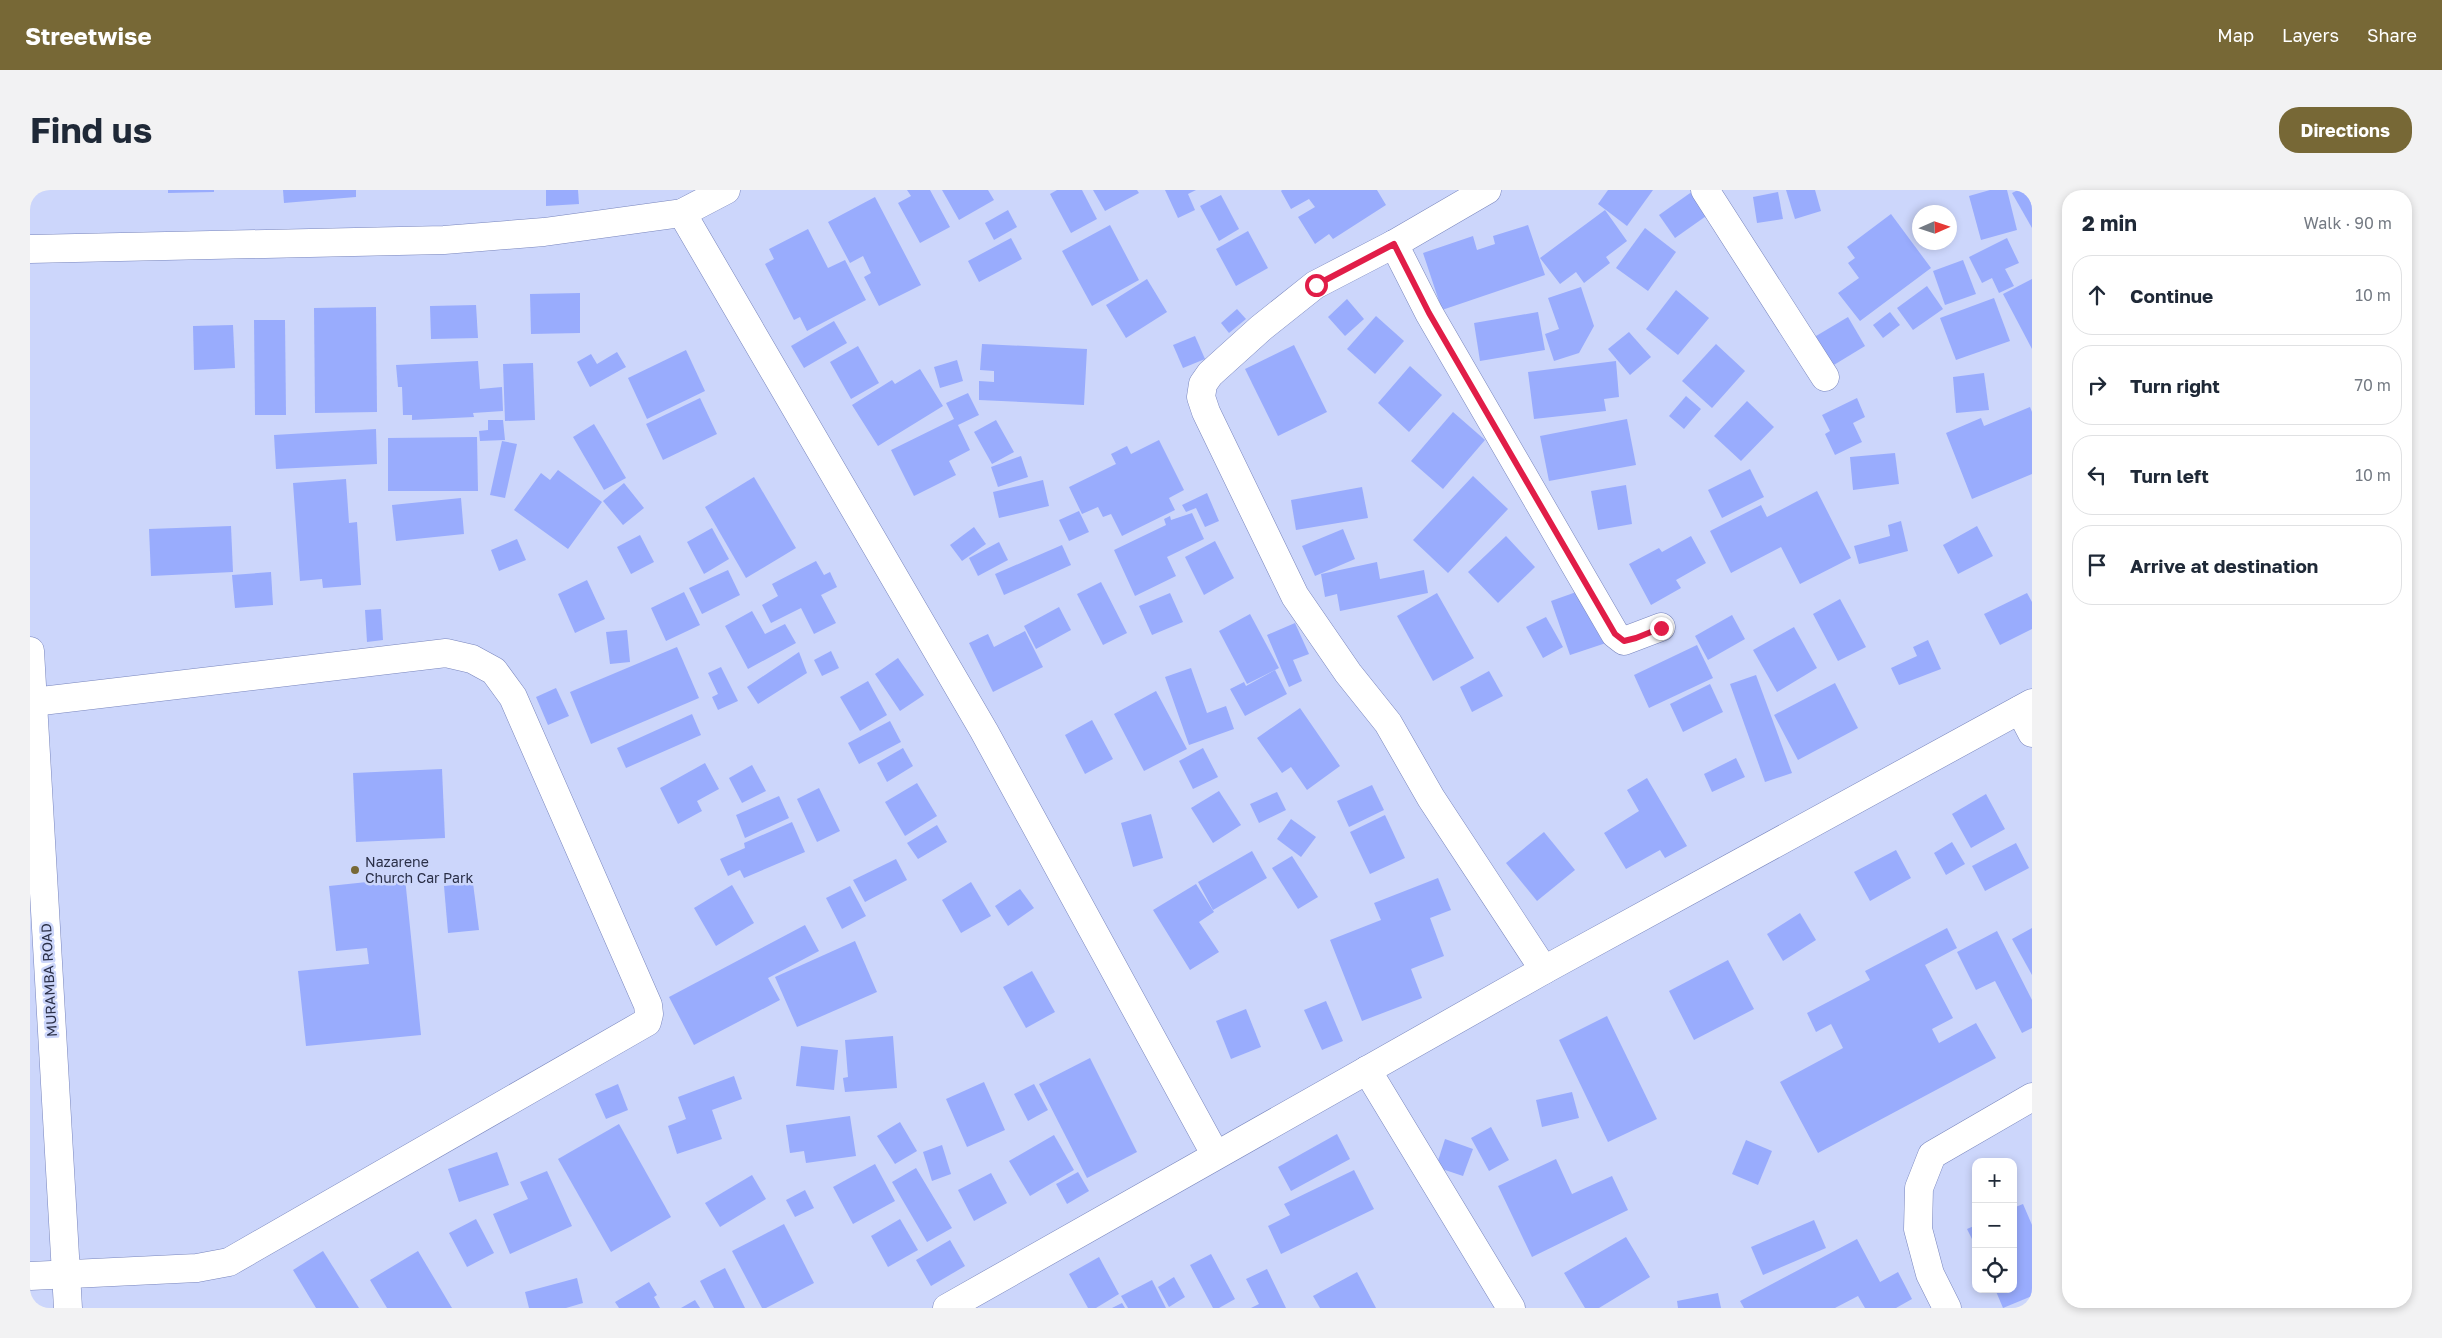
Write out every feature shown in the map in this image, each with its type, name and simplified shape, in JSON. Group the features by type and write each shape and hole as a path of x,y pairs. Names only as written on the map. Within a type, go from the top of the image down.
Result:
{"street":[{"path":"30,249 444,240 544,232 682,213 726,190"},
{"path":"1487,190 1308,292 1261,328 1210,374 1204,384 1201,397 1210,422 1295,596 1348,673 1388,723 1436,806 1544,970"},
{"path":"1706,190 1826,377"},
{"path":"682,213 984,731 1215,1154"},
{"path":"1394,244 1429,313 1615,634 1624,641 1661,628"},
{"name":"MURAMBA ROAD","path":"30,651 68,1308"},
{"path":"30,1276 197,1268 229,1262 646,1022 649,1014 648,1005 513,697 494,670 472,659 446,653 33,702"},
{"path":"947,1308 1215,1154 1544,970 2028,715"},
{"path":"1367,1070 1511,1308"},
{"path":"1947,1308 1930,1274 1918,1229 1919,1188 1932,1155 2032,1097"}],"building":[{"path":"168,190 214,190 214,192 168,193"},
{"path":"283,190 356,190 356,197 284,203"},
{"path":"546,190 578,190 579,204 546,206"},
{"path":"907,190 930,190 950,227 920,243 898,203 911,196"},
{"path":"942,190 988,190 994,200 959,220"},
{"path":"1057,190 1082,190 1097,219 1071,233 1050,194"},
{"path":"1093,190 1137,190 1139,193 1105,211"},
{"path":"1165,190 1196,190 1188,194 1195,210 1178,218"},
{"path":"1282,190 1377,190 1386,205 1333,239 1329,234 1315,244 1298,217 1315,207 1309,199 1291,209"},
{"path":"1608,190 1653,190 1627,226 1598,204"},
{"path":"1786,190 1815,190 1821,211 1795,219"},
{"path":"1990,190 2007,190 2017,230 1981,240 1969,196"},
{"path":"2018,190 2032,190 2032,228 2012,193"},
{"path":"1693,191 1709,214 1675,238 1659,215"},
{"path":"1778,192 1783,219 1757,223 1753,197"},
{"path":"1221,195 1239,229 1219,241 1200,206"},
{"path":"875,197 921,285 879,306 864,277 871,273 863,256 850,263 828,222"},
{"path":"1008,210 1017,227 994,240 985,223"},
{"path":"1605,210 1627,241 1606,257 1610,263 1584,283 1576,272 1560,284 1540,258"},
{"path":"1891,214 1912,242 1912,250 1918,250 1931,268 1860,321 1838,293 1859,278 1848,263 1855,258 1847,247"},
{"path":"1110,225 1139,280 1092,306 1062,251"},
{"path":"1528,225 1545,275 1442,310 1423,253 1473,236 1477,250 1495,244 1493,236"},
{"path":"1645,228 1676,252 1648,291 1616,268"},
{"path":"808,229 828,268 845,260 866,300 807,331 800,317 794,320 765,264 774,259 769,249"},
{"path":"1248,231 1268,268 1236,286 1216,249"},
{"path":"1011,238 1022,259 979,282 968,261"},
{"path":"2007,238 2019,263 2005,269 2014,286 1999,293 1992,278 1982,283 1969,257"},
{"path":"1963,260 1976,294 1945,305 1933,271"},
{"path":"1147,279 1167,312 1126,338 1106,305"},
{"path":"2032,279 2032,349 2003,294"},
{"path":"1927,286 1943,309 1913,330 1897,308"},
{"path":"1581,287 1594,326 1579,353 1554,361 1545,334 1559,329 1548,298"},
{"path":"1676,290 1709,318 1678,355 1646,329"},
{"path":"580,293 580,333 531,334 530,294"},
{"path":"1994,298 2010,341 1956,360 1940,318"},
{"path":"1347,299 1364,319 1345,336 1328,317"},
{"path":"476,305 478,338 431,339 430,306"},
{"path":"376,307 377,412 315,413 314,308"},
{"path":"1237,309 1246,319 1229,333 1221,323"},
{"path":"1538,312 1545,350 1480,361 1474,323"},
{"path":"1890,312 1900,325 1883,338 1873,325"},
{"path":"1376,316 1404,341 1375,374 1347,349"},
{"path":"1848,317 1865,346 1824,371 1806,342"},
{"path":"254,320 285,320 286,415 255,415"},
{"path":"834,321 847,343 804,368 791,346"},
{"path":"233,325 235,368 194,370 193,326"},
{"path":"1629,332 1651,357 1630,375 1608,349"},
{"path":"1195,336 1205,359 1183,368 1173,345"},
{"path":"982,344 1087,349 1084,405 979,400 979,381 994,382 994,371 980,370"},
{"path":"1716,344 1745,371 1712,408 1682,381"},
{"path":"1294,345 1327,412 1278,436 1245,369"},
{"path":"858,346 879,383 851,399 830,362"},
{"path":"686,350 705,391 647,419 628,378"},
{"path":"617,352 626,367 590,387 577,362 591,354 597,364"},
{"path":"957,360 963,381 940,388 934,367"},
{"path":"478,361 480,389 502,387 503,411 473,413 474,417 412,420 412,415 403,415 402,387 398,387 396,365"},
{"path":"1616,361 1619,397 1604,399 1606,411 1534,419 1528,372"},
{"path":"533,363 535,420 505,421 503,364"},
{"path":"1410,366 1442,395 1409,432 1378,403"},
{"path":"920,369 943,406 878,446 852,405 892,380 895,384"},
{"path":"1984,373 1989,410 1956,413 1953,377"},
{"path":"968,393 979,415 958,425 970,450 949,461 956,475 914,496 891,450 954,419 946,403"},
{"path":"1686,396 1701,409 1684,429 1669,416"},
{"path":"700,398 717,434 663,460 646,424"},
{"path":"1857,398 1865,417 1853,423 1862,442 1835,455 1825,434 1830,431 1822,415"},
{"path":"1747,401 1774,427 1741,461 1714,436"},
{"path":"2030,407 2032,412 2032,474 1972,499 1946,433 1981,418 1984,426"},
{"path":"1453,412 1485,440 1443,489 1411,461"},
{"path":"1627,419 1636,465 1549,481 1540,436"},
{"path":"488,420 503,420 505,440 480,441 479,431 488,430"},
{"path":"996,420 1014,452 992,464 974,432"},
{"path":"594,424 626,478 604,490 573,437"},
{"path":"376,429 377,464 276,469 274,435"},
{"path":"477,437 478,491 388,491 388,438"},
{"path":"1159,440 1184,490 1169,498 1175,510 1122,536 1111,514 1103,517 1098,507 1082,514 1069,487 1116,464 1111,454 1127,446 1131,454"},
{"path":"502,441 517,444 505,498 490,495"},
{"path":"1895,453 1899,484 1853,490 1850,457"},
{"path":"1021,456 1028,477 998,487 991,467"},
{"path":"1750,469 1764,497 1722,518 1708,490"},
{"path":"558,470 602,502 568,549 514,510 541,473 550,480"},
{"path":"1473,476 1508,509 1448,573 1413,540"},
{"path":"754,477 796,548 746,578 705,507"},
{"path":"346,479 349,523 357,522 361,585 323,588 322,579 300,581 293,483"},
{"path":"1043,480 1049,506 999,518 993,492"},
{"path":"624,483 644,508 623,525 603,501"},
{"path":"1626,485 1632,524 1598,530 1591,491"},
{"path":"1362,487 1368,518 1296,530 1291,500"},
{"path":"1817,491 1851,558 1800,584 1781,547 1731,573 1710,531 1761,505 1767,517"},
{"path":"1207,493 1219,521 1205,527 1196,508 1186,512 1182,505"},
{"path":"461,498 464,534 396,541 392,505"},
{"path":"1079,511 1089,532 1069,541 1059,520"},
{"path":"1192,513 1204,539 1167,557 1176,576 1135,596 1114,550 1166,525 1164,519 1170,516 1171,520"},
{"path":"1901,521 1908,551 1859,564 1854,546 1890,536 1888,525"},
{"path":"231,526 233,572 151,576 149,529"},
{"path":"1977,526 1993,556 1958,574 1943,545"},
{"path":"974,527 986,544 962,561 950,545"},
{"path":"712,528 729,559 704,574 687,542"},
{"path":"1343,529 1355,559 1315,576 1302,546"},
{"path":"640,535 654,562 631,574 617,547"},
{"path":"1506,536 1535,567 1498,603 1468,572"},
{"path":"1691,536 1706,563 1676,580 1681,588 1651,605 1629,564 1659,548 1662,552"},
{"path":"517,539 526,560 499,571 491,550"},
{"path":"1215,541 1234,578 1204,595 1185,557"},
{"path":"999,542 1008,560 978,576 969,558"},
{"path":"1062,545 1071,565 1004,595 995,574"},
{"path":"816,561 824,575 830,572 837,587 821,595 836,623 814,634 801,608 771,623 762,605 778,596 772,584"},
{"path":"1377,562 1380,579 1424,570 1428,593 1340,611 1337,594 1325,597 1321,574"},
{"path":"728,570 740,595 702,614 689,588"},
{"path":"271,572 273,605 235,608 232,575"},
{"path":"587,580 605,619 575,633 558,594"},
{"path":"1101,582 1127,633 1103,645 1077,594"},
{"path":"1593,586 1612,641 1570,655 1551,601"},
{"path":"684,592 700,625 666,641 651,608"},
{"path":"1170,593 1183,622 1152,635 1139,606"},
{"path":"1437,593 1474,658 1433,681 1397,616"},
{"path":"2027,593 2032,602 2032,629 2000,645 1984,614"},
{"path":"1840,599 1866,647 1838,661 1813,614"},
{"path":"1059,607 1071,630 1036,649 1024,626"},
{"path":"381,609 383,640 367,642 365,610"},
{"path":"752,611 765,634 785,624 796,643 748,669 725,626"},
{"path":"1250,614 1279,668 1247,684 1219,631"},
{"path":"1732,615 1745,639 1708,660 1695,636"},
{"path":"1546,617 1563,647 1543,658 1526,627"},
{"path":"1295,623 1309,654 1293,660 1302,681 1289,687 1267,635"},
{"path":"1794,627 1817,668 1777,692 1753,650"},
{"path":"627,630 630,662 610,664 606,632"},
{"path":"1025,631 1043,667 993,692 969,643 988,634 994,647"},
{"path":"1928,640 1941,669 1899,685 1891,668 1917,656 1913,647"},
{"path":"1697,645 1713,678 1649,708 1634,675"},
{"path":"677,647 699,698 591,744 570,692"},
{"path":"831,651 839,668 822,676 814,660"},
{"path":"799,652 807,673 758,704 747,687"},
{"path":"898,658 924,695 900,711 875,674"},
{"path":"721,667 738,701 718,710 712,697 718,694 708,673"},
{"path":"1191,668 1207,713 1226,706 1234,729 1189,745 1165,677"},
{"path":"1275,670 1287,694 1245,716 1230,689 1244,682 1246,686"},
{"path":"1489,671 1503,696 1472,712 1460,687"},
{"path":"1756,675 1792,773 1765,782 1730,684"},
{"path":"868,681 887,715 860,731 840,697"},
{"path":"1835,683 1858,728 1798,760 1774,715"},
{"path":"1710,684 1723,712 1683,732 1670,704"},
{"path":"556,688 569,716 548,725 536,697"},
{"path":"1156,691 1187,749 1144,771 1114,714"},
{"path":"1300,708 1340,766 1307,790 1291,767 1282,773 1257,738"},
{"path":"692,714 701,735 626,768 617,748"},
{"path":"1092,720 1113,759 1085,774 1065,735"},
{"path":"890,721 901,742 859,764 848,743"},
{"path":"903,748 913,766 887,782 877,763"},
{"path":"1203,748 1218,777 1193,789 1179,761"},
{"path":"1736,758 1745,777 1712,792 1704,774"},
{"path":"705,763 719,789 697,801 702,811 678,824 660,788"},
{"path":"752,765 766,791 742,803 729,778"},
{"path":"442,769 445,838 356,842 353,773"},
{"path":"1647,778 1687,846 1665,858 1660,850 1626,869 1604,833 1639,811 1627,790"},
{"path":"917,783 937,816 905,836 885,802"},
{"path":"1372,785 1384,810 1349,827 1337,801"},
{"path":"819,788 840,831 817,842 797,799"},
{"path":"1219,791 1241,825 1213,843 1191,808"},
{"path":"1277,792 1286,810 1259,823 1250,804"},
{"path":"1986,794 2005,829 1971,848 1952,814"},
{"path":"779,796 789,818 745,838 736,815"},
{"path":"1151,814 1163,858 1133,867 1121,823"},
{"path":"1385,815 1405,858 1370,874 1350,832"},
{"path":"1291,819 1316,837 1301,857 1277,839"},
{"path":"792,822 805,852 744,878 740,870 728,876 720,859 745,848 744,843"},
{"path":"937,825 947,842 918,859 907,843"},
{"path":"1544,832 1575,870 1537,901 1506,863"},
{"path":"1952,842 1965,864 1946,875 1934,853"},
{"path":"2016,843 2029,868 1985,891 1972,866"},
{"path":"1896,850 1911,878 1870,901 1854,872"},
{"path":"1252,851 1267,878 1213,910 1198,882"},
{"path":"1292,856 1318,897 1298,909 1272,868"},
{"path":"896,859 907,880 865,902 853,880"},
{"path":"405,878 421,1035 306,1046 298,971 369,964 367,948 336,951 329,886"},
{"path":"1438,878 1451,910 1430,918 1444,956 1411,969 1422,998 1362,1021 1330,940 1381,920 1374,903"},
{"path":"971,882 991,916 961,933 942,900"},
{"path":"473,883 479,930 448,933 444,886"},
{"path":"1196,884 1214,912 1199,922 1219,952 1190,970 1153,910"},
{"path":"732,885 754,923 716,946 694,908"},
{"path":"850,886 866,916 842,929 826,898"},
{"path":"1020,889 1034,908 1008,926 995,906"},
{"path":"1800,913 1816,940 1783,961 1767,934"},
{"path":"805,925 819,951 768,978 780,1000 694,1045 669,997"},
{"path":"1947,928 1957,948 1925,965 1953,1018 1932,1029 1939,1043 1976,1023 1996,1058 1818,1153 1780,1082 1843,1048 1831,1024 1816,1032 1807,1013 1870,980 1865,971"},
{"path":"2032,928 2032,975 2012,939"},
{"path":"1997,931 2032,1000 2032,1028 2022,1033 1995,981 1976,990 1957,952"},
{"path":"855,941 877,992 797,1027 775,977"},
{"path":"1728,960 1754,1009 1694,1040 1669,991"},
{"path":"1032,971 1055,1012 1026,1028 1003,987"},
{"path":"1326,1001 1343,1041 1322,1050 1304,1010"},
{"path":"1246,1009 1261,1047 1231,1059 1216,1021"},
{"path":"1607,1016 1657,1119 1608,1142 1559,1040"},
{"path":"893,1036 897,1088 845,1092 843,1078 848,1077 845,1040"},
{"path":"801,1046 838,1050 834,1090 796,1086"},
{"path":"1090,1058 1137,1152 1087,1178 1039,1084"},
{"path":"734,1076 742,1099 701,1114 712,1110 722,1139 677,1154 668,1126 686,1119 678,1097"},
{"path":"984,1082 1005,1130 967,1147 946,1099"},
{"path":"618,1084 628,1110 606,1119 595,1094"},
{"path":"1034,1084 1048,1110 1028,1121 1014,1094"},
{"path":"1572,1092 1579,1118 1542,1127 1536,1100"},
{"path":"850,1116 856,1156 806,1163 804,1151 790,1153 786,1125"},
{"path":"900,1122 917,1151 895,1164 877,1136"},
{"path":"619,1124 671,1217 611,1252 558,1159"},
{"path":"1491,1127 1509,1160 1489,1171 1471,1138"},
{"path":"1337,1134 1350,1159 1291,1191 1278,1167"},
{"path":"1054,1135 1074,1170 1030,1196 1009,1161"},
{"path":"1445,1139 1473,1149 1463,1176 1436,1167"},
{"path":"1746,1140 1772,1151 1758,1185 1732,1174"},
{"path":"942,1145 951,1174 932,1181 923,1152"},
{"path":"497,1152 509,1185 459,1202 448,1169"},
{"path":"1556,1159 1572,1194 1612,1176 1628,1210 1532,1257 1498,1186"},
{"path":"875,1164 895,1201 853,1224 833,1187"},
{"path":"916,1168 952,1228 927,1242 892,1182"},
{"path":"1354,1170 1374,1209 1281,1254 1268,1226 1290,1215 1284,1204"},
{"path":"547,1171 572,1226 510,1254 493,1214 528,1199 520,1182"},
{"path":"1078,1172 1089,1191 1067,1204 1056,1184"},
{"path":"991,1173 1007,1203 974,1221 958,1190"},
{"path":"752,1175 766,1199 720,1227 705,1203"},
{"path":"805,1190 814,1208 795,1217 786,1200"},
{"path":"2023,1204 2032,1225 2032,1296 2003,1308 1997,1293 2017,1293 2017,1206"},
{"path":"476,1219 494,1253 467,1267 449,1233"},
{"path":"900,1219 918,1250 888,1267 871,1236"},
{"path":"1814,1220 1826,1248 1763,1275 1751,1247"},
{"path":"784,1224 814,1283 766,1308 762,1308 732,1251"},
{"path":"1972,1227 1972,1239 1967,1229"},
{"path":"1626,1237 1650,1277 1599,1308 1585,1308 1564,1273"},
{"path":"1857,1239 1880,1282 1898,1272 1912,1299 1896,1308 1865,1308 1858,1296 1835,1308 1744,1308 1740,1301"},
{"path":"950,1240 965,1266 931,1286 916,1260"},
{"path":"323,1251 359,1308 316,1308 293,1270"},
{"path":"418,1251 452,1308 387,1308 370,1280"},
{"path":"1211,1254 1235,1299 1219,1308 1213,1308 1190,1265"},
{"path":"1099,1257 1119,1294 1096,1308 1088,1308 1069,1274"},
{"path":"725,1268 745,1308 714,1308 700,1281"},
{"path":"1267,1269 1286,1308 1251,1308 1259,1304 1246,1279"},
{"path":"1357,1272 1376,1308 1320,1308 1313,1296"},
{"path":"1174,1277 1185,1297 1169,1307 1158,1287"},
{"path":"577,1278 583,1303 566,1308 529,1308 525,1292"},
{"path":"1152,1280 1166,1308 1128,1308 1121,1296"},
{"path":"649,1282 657,1295 654,1297 660,1308 619,1308 615,1302"},
{"path":"1718,1293 1721,1308 1678,1308 1677,1301"},
{"path":"695,1300 700,1308 681,1308"},
{"path":"1122,1303 1125,1308 1112,1308"}],"place":[{"name":"Nazarene Church Car Park","path":"355,870"}],"route":[{"path":"1316,285 1394,244 1429,313 1615,634 1624,641 1661,628"}]}
